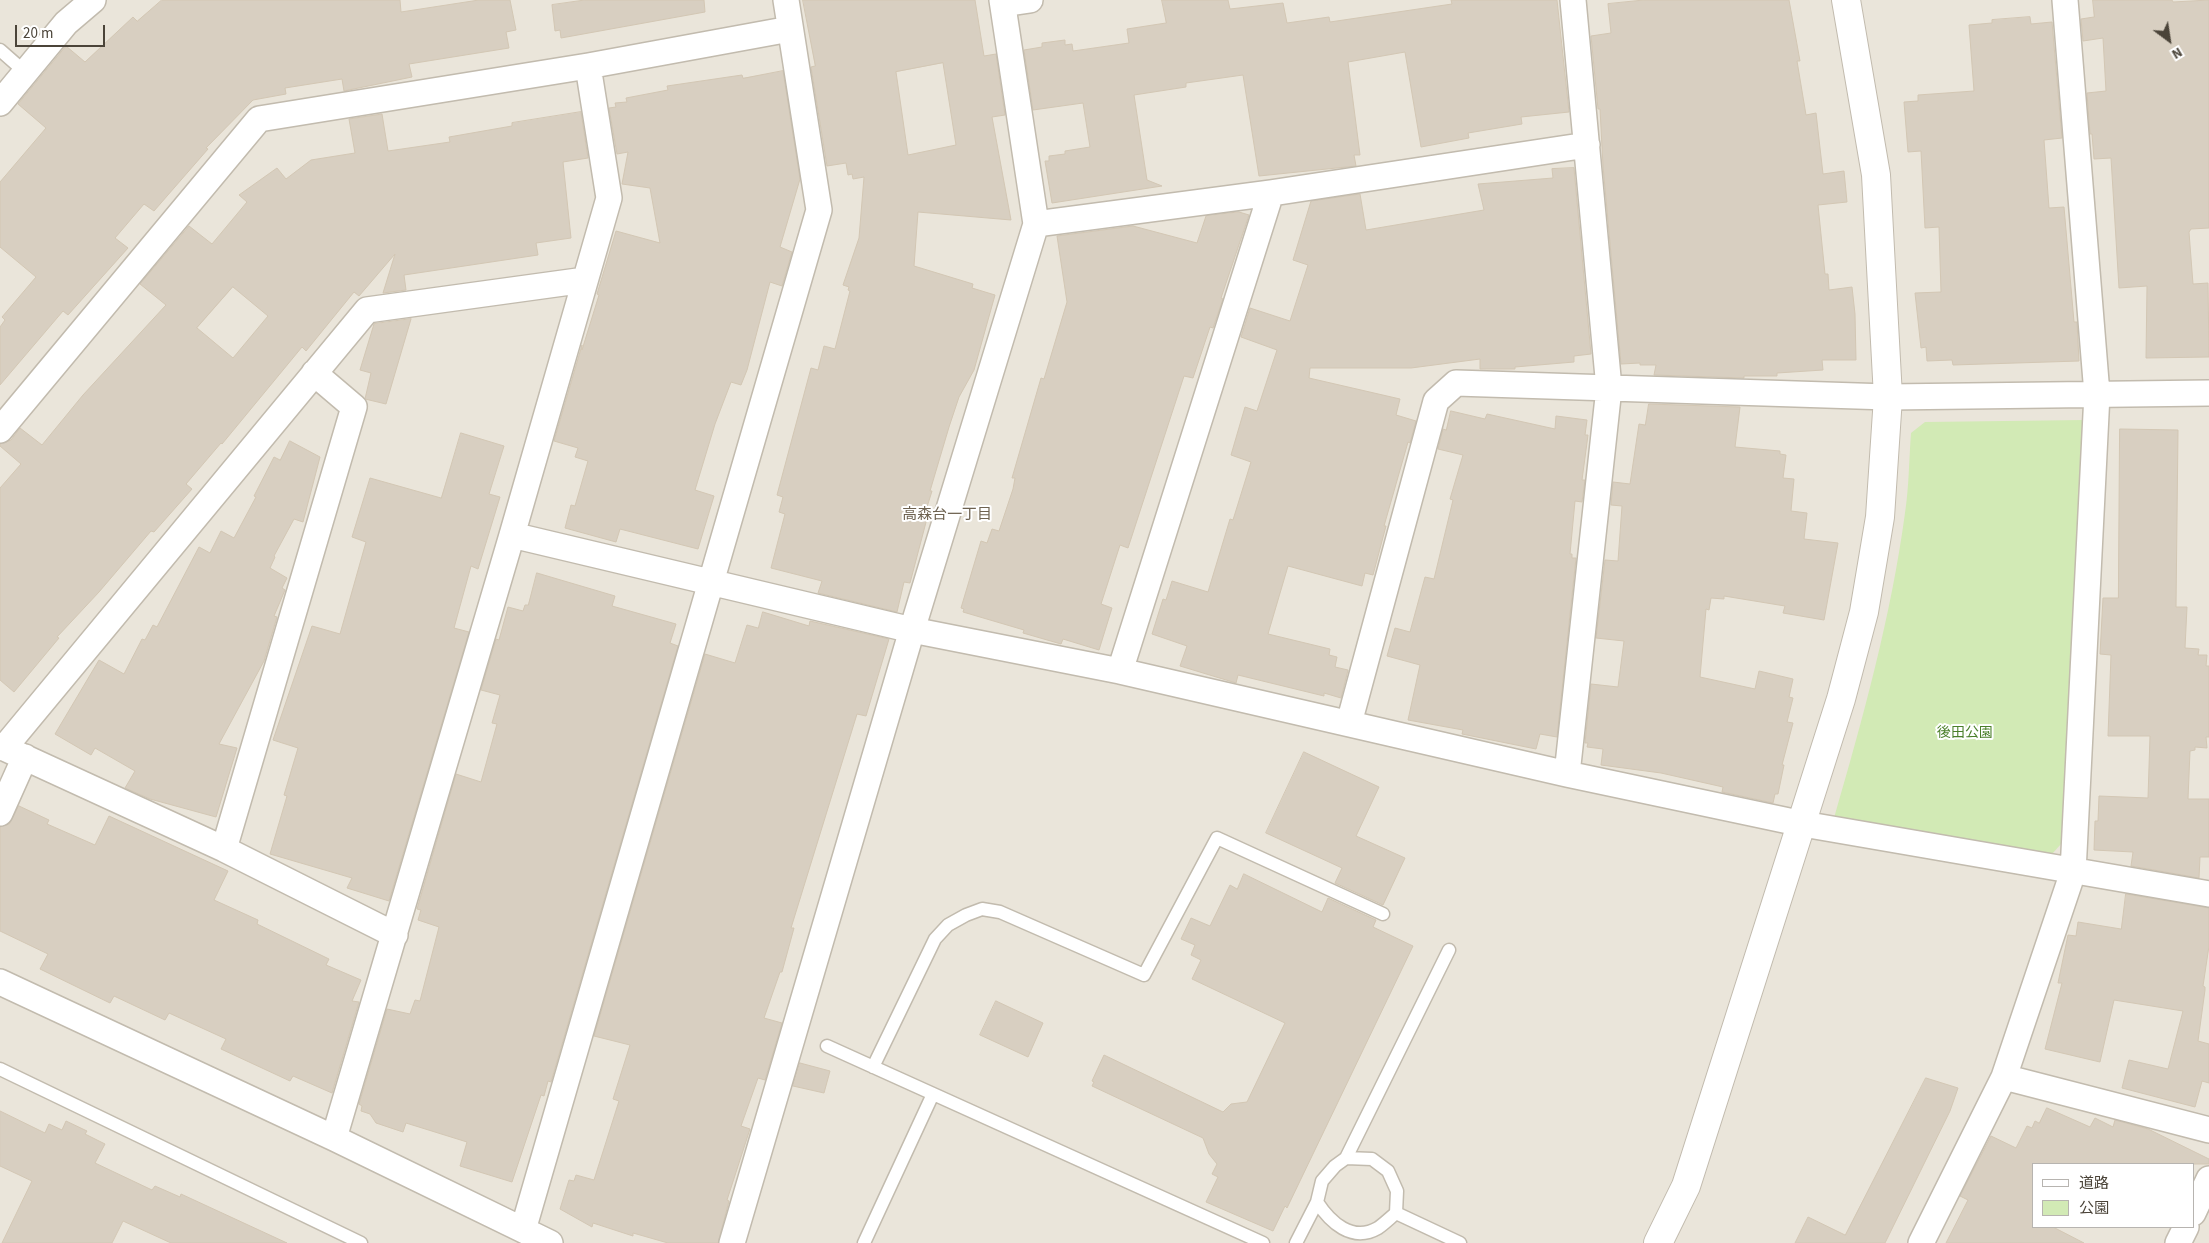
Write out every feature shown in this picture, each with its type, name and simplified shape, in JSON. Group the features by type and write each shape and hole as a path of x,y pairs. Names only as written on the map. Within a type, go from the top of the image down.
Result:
{"street":[{"path":"0,103 66,23 93,0"},
{"path":"523,1230 819,210 786,0"},
{"path":"732,1243 912,630 1036,224 1003,2 1030,0"},
{"path":"1567,774 1608,388 1573,0"},
{"path":"1658,1243 1686,1186 1803,824 1841,699 1864,612 1880,517 1888,397 1876,175 1846,0"},
{"path":"1921,1243 2004,1077 2073,872 2097,394 2065,0"},
{"path":"0,430 258,119 588,66 790,28"},
{"path":"334,1138 610,198 588,66"},
{"path":"1036,224 1271,193 1587,145"},
{"path":"1120,671 1271,193"},
{"path":"0,813 10,750 367,310 585,280"},
{"path":"224,849 354,407 314,373"},
{"path":"1349,723 1436,400 1456,383 1888,397 2209,393"},
{"path":"512,535 912,630 1120,671 1567,774 1803,824 2209,894"},
{"path":"10,750 224,849 394,935"},
{"path":"0,982 334,1138 550,1243"},
{"path":"2004,1077 2209,1130"},
{"path":"2194,1211 2209,1179"},
{"path":"2178,1243 2186,1228"}],"lane":[{"path":"0,50 26,72"},
{"path":"874,1067 935,939 948,925 982,909 1000,912 1144,975 1217,838 1383,914"},
{"path":"1296,1243 1317,1202 1322,1181 1334,1166 1346,1158 1449,950"},
{"path":"827,1046 1263,1243"},
{"path":"0,1069 353,1237 361,1243"},
{"path":"864,1243 933,1094"},
{"path":"1317,1202 1326,1215 1339,1228 1360,1233 1377,1229 1396,1213 1397,1191 1388,1171 1372,1159 1346,1158"},
{"path":"1396,1213 1460,1243"}],"shaded area":[{"path":"0,0 2209,0 2209,1243 0,1243"}],"green space":[{"name":"後田公園","path":"2084,420 2061,844 2052,854 1834,818 1866,705 1892,590 1906,503 1911,433 1925,422"}],"building":[{"path":"162,0 400,0 401,12 479,0 510,0 516,30 506,32 509,48 409,64 412,77 344,91 342,79 285,88 286,94 253,100 206,148 208,149 154,211 144,204 115,238 128,248 68,315 63,311 0,385 0,327 5,320 2,317 36,277 0,247 0,182 46,128 18,104 66,46 85,62 133,17 137,21"},
{"path":"585,0 704,0 705,12 561,38 560,30 555,31 552,5"},
{"path":"803,0 975,0 984,56 996,54 1005,115 992,117 1011,220 918,212 914,266 973,284 972,288 995,295 974,370 959,397 949,427 930,491 932,491 927,507 930,507 910,583 904,582 897,612 818,593 822,581 771,568 785,514 779,512 783,497 777,495 811,368 818,370 824,346 835,349 850,291 848,290 849,287 843,285 859,238 864,177 853,179 852,174 848,175 846,163 827,166 811,67 815,66","holes":["943,63 956,145 908,155 896,72"]},
{"path":"1162,0 1228,0 1230,9 1283,3 1287,23 1329,17 1330,22 1452,4 1451,0 1557,0 1569,112 1521,117 1522,124 1468,133 1469,138 1421,147 1405,52 1348,62 1360,155 1354,155 1356,166 1259,176 1243,75 1186,83 1186,87 1134,95 1147,180 1162,186 1052,203 1045,161 1049,161 1049,156 1065,154 1065,151 1090,147 1083,103 1033,110 1024,50 1042,47 1042,43 1065,40 1065,45 1072,44 1073,51 1129,43 1127,29 1166,23"},
{"path":"1644,0 1789,0 1800,61 1797,61 1806,115 1816,113 1823,174 1844,171 1847,202 1818,205 1825,274 1828,274 1829,290 1852,287 1855,314 1856,360 1822,360 1823,370 1777,373 1777,376 1744,376 1744,378 1654,375 1656,365 1640,365 1640,363 1621,364 1603,166 1600,109 1598,109 1591,36 1611,33 1608,4"},
{"path":"2093,0 2172,0 2173,2 2209,0 2209,228 2191,229 2189,232 2193,284 2208,283 2209,357 2146,358 2147,286 2119,288 2111,158 2094,159 2092,134 2090,134 2087,93 2106,91 2103,38 2083,41 2081,19 2094,17"},
{"path":"2030,17 2031,24 2052,22 2062,138 2044,140 2049,208 2064,207 2074,322 2077,322 2079,361 1953,365 1952,360 1927,361 1926,347 1921,348 1915,293 1941,292 1939,227 1925,228 1921,151 1908,152 1904,102 1918,101 1918,95 1974,91 1969,25 1992,23 1992,20"},
{"path":"783,71 800,179 780,247 792,252 782,286 770,282 747,370 741,385 731,382 715,424 695,490 714,496 698,549 620,529 616,542 565,528 571,505 575,506 588,461 575,457 578,448 554,441 582,345 582,350 599,295 597,294 616,231 660,243 650,188 622,184 628,152 617,154 609,108 616,107 615,103 627,102 626,98 668,90 667,86 742,75 743,78"},
{"path":"581,112 588,158 563,162 571,238 536,243 538,255 404,275 406,290 383,293 395,254 359,296 354,292 306,351 302,347 222,444 186,484 192,489 154,532 151,531 99,592 57,637 59,638 14,692 0,680 0,488 21,464 0,444 11,440 20,428 42,445 83,395 166,305 140,284 189,226 212,244 247,202 239,195 277,168 286,179 311,160 355,153 349,119 382,114 388,151 450,142 449,137 512,126 512,123","holes":["233,287 268,316 233,358 197,328"]},
{"path":"1574,168 1591,354 1574,356 1574,362 1515,367 1515,369 1480,369 1480,359 1411,368 1310,368 1309,378 1400,399 1396,415 1416,421 1410,443 1408,442 1384,526 1386,526 1373,575 1365,573 1362,586 1288,566 1268,634 1330,649 1329,655 1337,657 1335,667 1348,670 1341,698 1324,693 1324,696 1238,675 1236,683 1180,666 1187,646 1152,634 1163,599 1166,600 1172,581 1208,592 1230,519 1233,520 1251,462 1231,455 1245,407 1257,411 1277,350 1241,337 1250,308 1290,321 1308,265 1293,260 1311,201 1360,194 1366,230 1484,210 1478,184 1553,178 1552,169"},
{"path":"1239,212 1249,215 1213,328 1210,327 1193,378 1184,376 1128,548 1120,545 1101,604 1112,608 1099,650 1063,639 1061,644 1023,633 1024,630 963,612 964,609 961,608 981,541 987,543 992,529 999,531 1013,489 1015,478 1012,478 1041,378 1044,379 1067,302 1057,236 1133,226 1197,243 1206,216"},
{"path":"411,319 386,404 365,399 371,373 360,370 374,324"},
{"path":"1649,404 1740,407 1735,447 1780,451 1780,454 1786,455 1783,478 1794,479 1791,511 1807,513 1804,539 1838,543 1824,620 1783,613 1785,606 1724,596 1724,599 1711,598 1709,610 1706,609 1700,677 1755,689 1759,671 1793,679 1789,697 1793,698 1787,722 1793,723 1782,765 1784,765 1778,794 1775,794 1773,803 1722,792 1723,787 1661,773 1601,765 1603,749 1587,747 1588,743 1585,743 1591,684 1618,687 1624,641 1596,638 1605,560 1618,561 1622,506 1611,505 1613,482 1630,484 1639,424 1645,425"},
{"path":"1451,411 1485,419 1487,414 1555,429 1556,416 1587,420 1585,435 1588,435 1582,480 1585,480 1582,502 1575,501 1570,554 1572,554 1572,558 1576,558 1557,737 1540,734 1536,749 1462,734 1463,730 1408,720 1420,665 1387,656 1395,628 1410,632 1425,577 1434,579 1453,500 1450,499 1463,455 1438,449 1443,429 1446,430"},
{"path":"2120,429 2178,430 2176,607 2187,607 2185,648 2199,649 2198,655 2207,655 2206,666 2209,666 2209,737 2206,737 2207,748 2195,747 2195,750 2190,751 2188,799 2209,799 2209,857 2200,857 2199,878 2131,866 2133,852 2094,850 2095,821 2098,821 2099,796 2148,798 2150,736 2108,736 2111,655 2100,654 2103,598 2118,598"},
{"path":"461,433 504,446 489,494 500,497 478,569 471,566 454,628 469,632 389,901 347,888 352,878 270,854 287,796 284,795 298,748 273,740 312,626 340,634 366,542 352,537 370,478 441,498"},
{"path":"290,441 320,457 303,522 294,519 274,556 270,568 287,578 282,588 285,590 274,616 277,617 264,661 219,744 237,748 216,817 150,799 125,788 135,771 95,748 91,755 55,734 99,660 124,674 142,639 145,640 153,625 157,627 199,547 210,553 221,531 234,538 256,497 254,496 274,457 280,460"},
{"path":"537,573 615,596 612,606 676,624 670,643 678,646 551,1082 548,1081 544,1096 541,1095 512,1182 460,1166 467,1142 406,1123 403,1132 376,1123 370,1114 361,1111 362,1106 359,1104 387,1009 410,1014 415,1000 420,1001 439,927 418,920 421,910 417,909 456,774 481,782 497,724 492,723 500,695 481,690 496,639 499,640 508,607 523,611 525,605 528,605"},
{"path":"763,612 809,626 810,621 889,639 866,716 857,714 791,928 794,928 782,972 780,972 764,1018 782,1023 765,1080 758,1078 741,1126 750,1129 727,1200 729,1201 718,1243 668,1243 633,1233 633,1236 593,1223 592,1227 560,1209 569,1180 574,1181 576,1175 594,1180 619,1101 613,1099 630,1045 594,1036 705,654 735,663 747,625 758,628"},
{"path":"1304,752 1379,787 1356,836 1405,858 1383,905 1335,883 1342,868 1266,833"},
{"path":"19,806 49,820 47,824 95,845 109,816 228,871 214,900 258,920 257,924 329,959 326,965 361,980 352,1001 359,1002 332,1093 293,1076 290,1081 221,1049 226,1039 169,1013 165,1020 114,996 110,1003 40,969 48,954 0,931 0,827 9,824"},
{"path":"1244,874 1322,912 1328,898 1376,920 1373,927 1413,946 1287,1208 1285,1206 1273,1231 1206,1202 1218,1177 1212,1174 1217,1164 1209,1154 1203,1138 1092,1086 1094,1082 1092,1081 1104,1055 1223,1112 1231,1104 1247,1102 1285,1023 1192,979 1201,960 1191,955 1195,945 1181,939 1191,918 1210,926 1230,885 1237,889"},
{"path":"2126,894 2209,908 2209,946 2198,1041 2209,1044 2209,1083 2202,1081 2195,1107 2122,1088 2129,1060 2168,1069 2183,1011 2114,1000 2100,1062 2045,1049 2062,983 2058,983 2068,935 2076,936 2078,922 2121,929"},
{"path":"996,1001 1043,1023 1028,1057 980,1035"},
{"path":"800,1063 830,1071 824,1093 793,1086"},
{"path":"1926,1078 1958,1088 1950,1111 1885,1243 1795,1243 1808,1217 1845,1235"},
{"path":"2047,1108 2090,1127 2095,1118 2113,1127 2115,1120 2148,1129 2209,1159 2209,1164 2032,1163 2032,1228 2055,1228 2084,1243 1946,1243 1968,1200 1960,1196 1991,1136 2016,1148 2027,1126 2032,1128 2035,1121 2039,1123"},
{"path":"0,1111 45,1133 49,1124 62,1130 66,1121 87,1131 85,1134 105,1144 95,1163 152,1190 155,1186 180,1197 181,1194 287,1243 171,1243 123,1221 112,1243 2,1243 32,1181 0,1166"}],"district":[{"name":"高森台一丁目","path":"947,516"}]}
